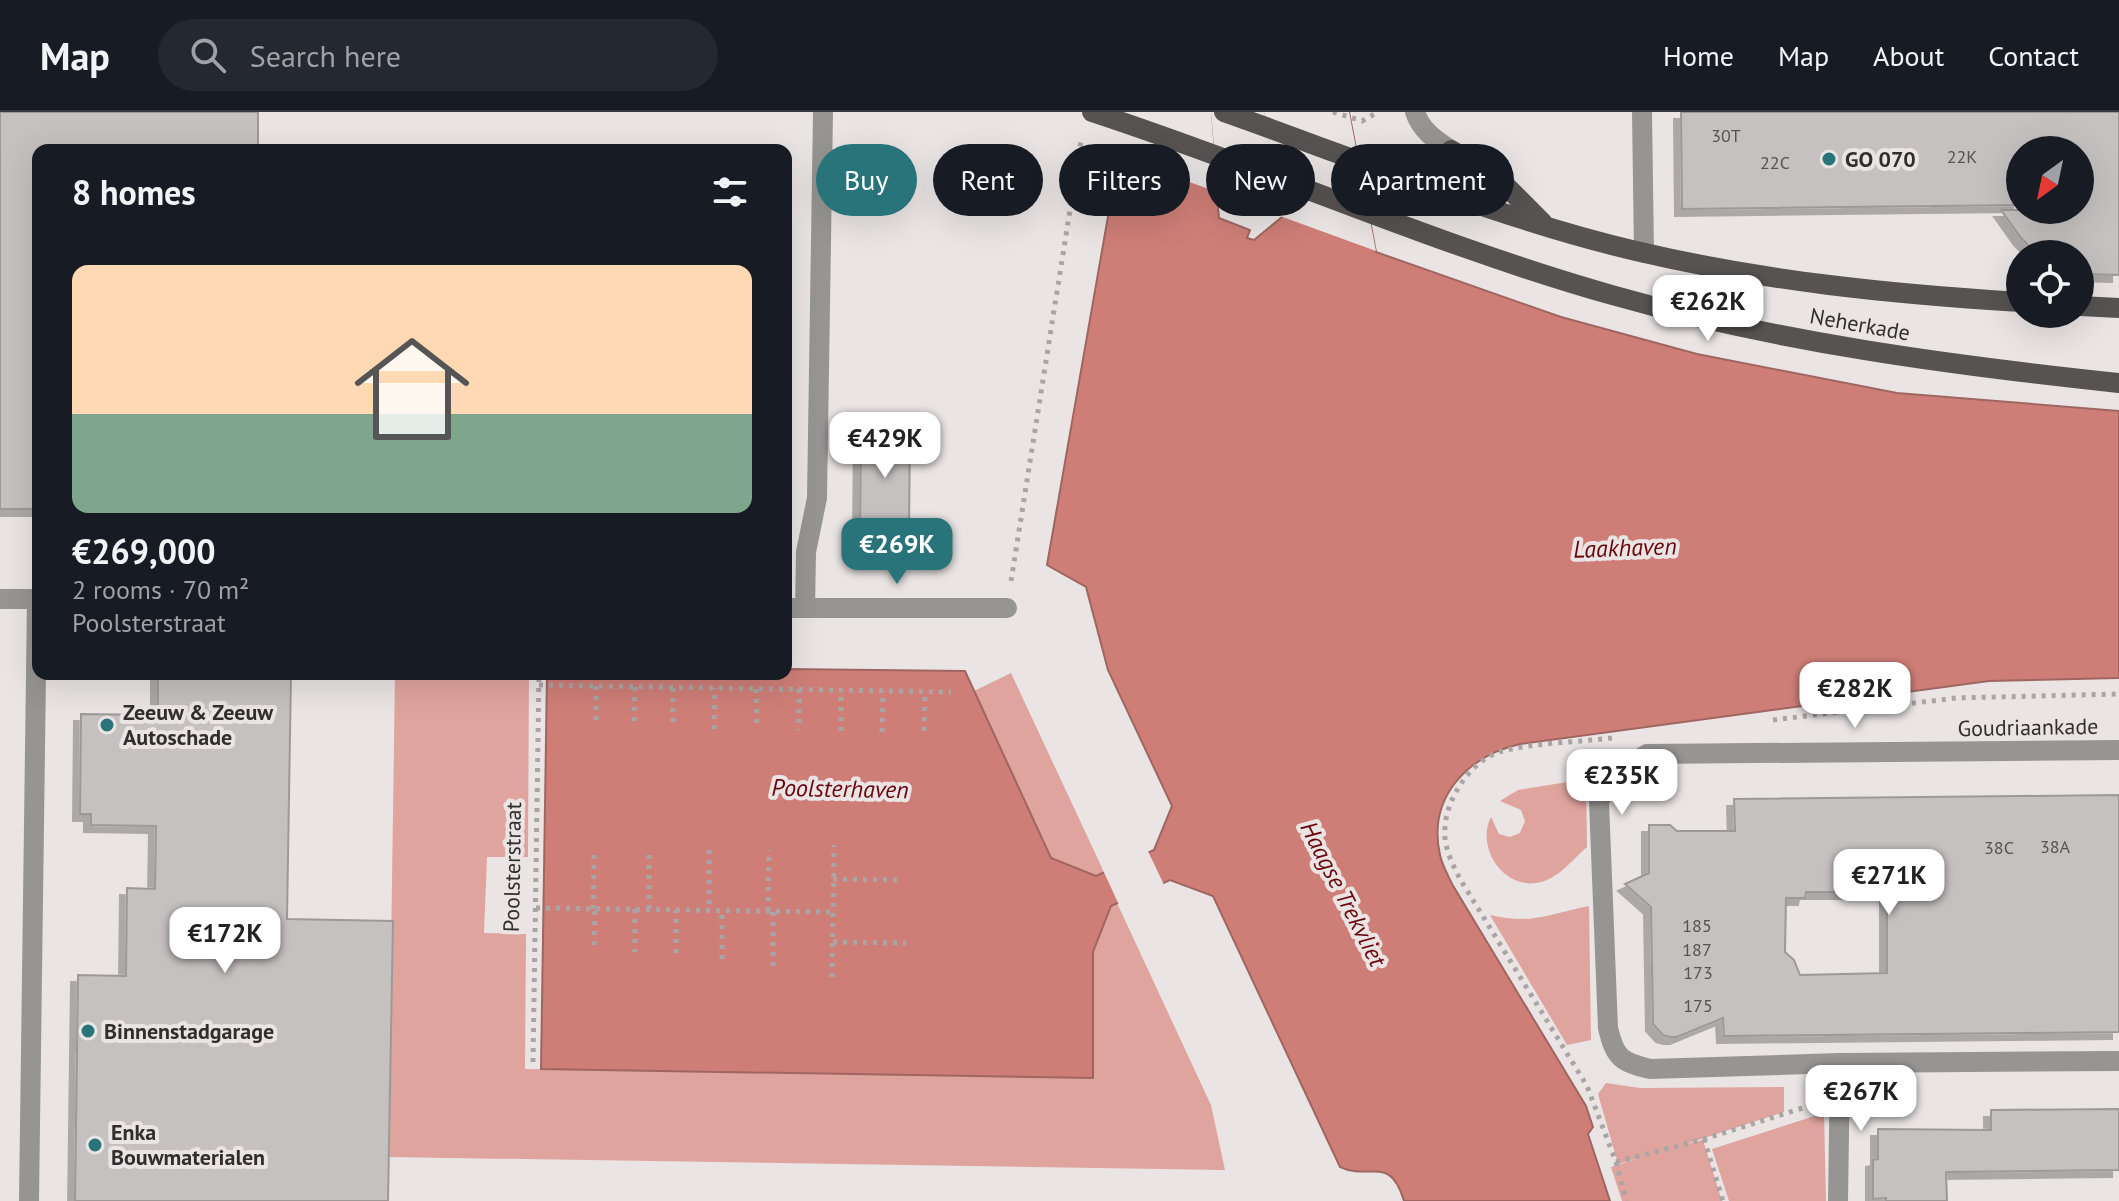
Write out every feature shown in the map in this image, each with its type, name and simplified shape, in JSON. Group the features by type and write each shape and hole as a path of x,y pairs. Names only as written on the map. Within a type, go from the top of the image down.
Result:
{"main road":[{"name":"Neherkade","path":"1092,112 1536,272 1644,304 1729,325 1842,346 1990,369 2119,383"},
{"name":"Neherkade","path":"1224,112 1431,188 1545,226 1644,253 1719,269 1838,287 2006,301"},
{"path":"1514,194 1545,226"},
{"path":"2094,307 2119,308"}],"street":[{"path":"823,112 817,498 796,608 1007,608"},
{"path":"1415,112 1430,135 1443,144"},
{"path":"1642,112 1644,253"},
{"path":"0,599 32,599"},
{"path":"29,1201 36,680"},
{"name":"Goudriaankade","path":"1840,1063 1650,1069 1626,1063 1613,1049 1608,1028 1599,802 1608,777 1647,754 2119,750"},
{"path":"1838,1201 1840,1063 2119,1061"}],"path":[{"path":"1333,112 1362,121 1378,112"},
{"path":"1007,608 1082,140"},
{"name":"Poolsterstraat","path":"533,1062 539,680"},
{"path":"539,685 951,692"},
{"path":"596,686 596,721"},
{"path":"634,721 635,687"},
{"path":"673,687 673,722"},
{"path":"714,729 715,688"},
{"path":"756,689 757,729"},
{"path":"799,689 799,730"},
{"path":"841,690 841,731"},
{"path":"882,732 883,691"},
{"path":"924,731 925,692"},
{"path":"1767,720 1956,698 2119,694"},
{"path":"1625,737 1499,752 1471,769 1452,799 1445,827 1448,855 1460,879 1587,1086 1616,1162 1626,1201"},
{"path":"832,977 834,845"},
{"path":"649,849 649,909"},
{"path":"709,850 709,910"},
{"path":"769,850 773,966"},
{"path":"594,854 594,945"},
{"path":"833,879 900,880"},
{"path":"536,908 833,912"},
{"path":"635,909 635,952"},
{"path":"676,910 676,953"},
{"path":"722,910 722,959"},
{"path":"833,942 906,943"},
{"path":"1616,1162 1704,1139 1840,1097"},
{"path":"1704,1139 1723,1201"}],"shaded area":[{"path":"1011,673 1104,872 1096,876 1051,858 974,691"},
{"path":"395,680 529,680 528,857 487,857 484,933 526,934 525,1069 1092,1078 1093,952 1111,906 1117,903 1211,1105 1225,1170 388,1157"},
{"path":"1586,779 1587,847 1548,880 1528,883 1505,874 1496,865 1487,842 1491,817 1499,834 1510,837 1520,833 1525,821 1521,810 1500,801 1518,790"},
{"path":"1589,906 1591,1040 1567,1045 1490,915 1529,919"},
{"path":"1606,1083 1640,1088 1784,1087 1784,1112 1683,1145 1703,1140 1722,1201 1622,1201 1611,1167 1640,1158 1618,1164 1598,1094"},
{"path":"1824,1113 1826,1201 1729,1201 1712,1149"}],"water":[{"path":"1124,112 1210,112 1213,144 1206,144 1206,216 1219,216 1250,230 1247,238 1254,240 1282,216 1315,216 1315,144 1270,144 1265,112 1349,112 1355,144 1331,144 1331,216 1369,216 1376,252 1561,317 1697,354 1897,393 2119,411 2119,678 1989,681 1520,744 1484,758 1456,782 1440,815 1438,834 1442,862 1452,884 1586,1106 1593,1127 1588,1134 1610,1201 1404,1201 1399,1187 1386,1173 1351,1171 1340,1167 1213,896 1170,880 1111,906 1093,952 1093,1078 541,1069 547,680 792,680 792,669 965,671 1051,858 1096,876 1154,850 1172,806 1108,670 1086,587 1047,565 1108,216 1190,216 1190,144 1120,144"}],"pier":[{"path":"1120,112 1211,112 1213,144 1206,144 1206,188 1190,182 1190,144 1116,144"},
{"path":"1264,112 1349,112 1355,144 1331,144 1331,216 1369,216 1376,251 1280,216 1315,216 1315,144 1269,144"},
{"path":"1147,849 1165,887 1120,907 1102,868"}],"building":[{"path":"0,112 258,112 258,144 32,144 32,509 0,509"},
{"name":"GO 070","path":"1681,112 2119,112 2119,275 2094,274 2094,240 2023,240 2011,224 2094,224 2094,136 2006,136 2006,205 1682,209"},
{"path":"861,431 910,432 909,529 860,528"},
{"path":"158,680 291,680 287,919 393,921 388,1201 75,1201 78,975 126,976 127,888 155,889 156,826 91,825 91,814 80,814 81,714 158,715"},
{"path":"2119,795 2119,1032 1724,1036 1723,1018 1677,1037 1663,1035 1653,1024 1651,907 1625,884 1649,873 1649,825 1670,825 1677,831 1735,831 1734,799","holes":["1806,892 1887,892 1887,973 1800,975 1794,960 1785,952 1786,898 1805,898"]},
{"path":"2119,1109 2119,1170 1946,1172 1947,1201 1873,1199 1873,1160 1878,1159 1878,1129 1991,1130 1991,1110"}],"place":[{"name":"GO 070","path":"1829,159"},
{"name":"Zeeuw & Zeeuw Autoschade","path":"107,725"},
{"name":"Binnenstadgarage","path":"88,1031"},
{"name":"Enka Bouwmaterialen","path":"95,1145"}],"water label":[{"name":"Laakhaven","path":"1625,548"},
{"name":"Poolsterhaven","path":"840,789"},
{"name":"Haagse Trekvliet","path":"1343,894"}]}
